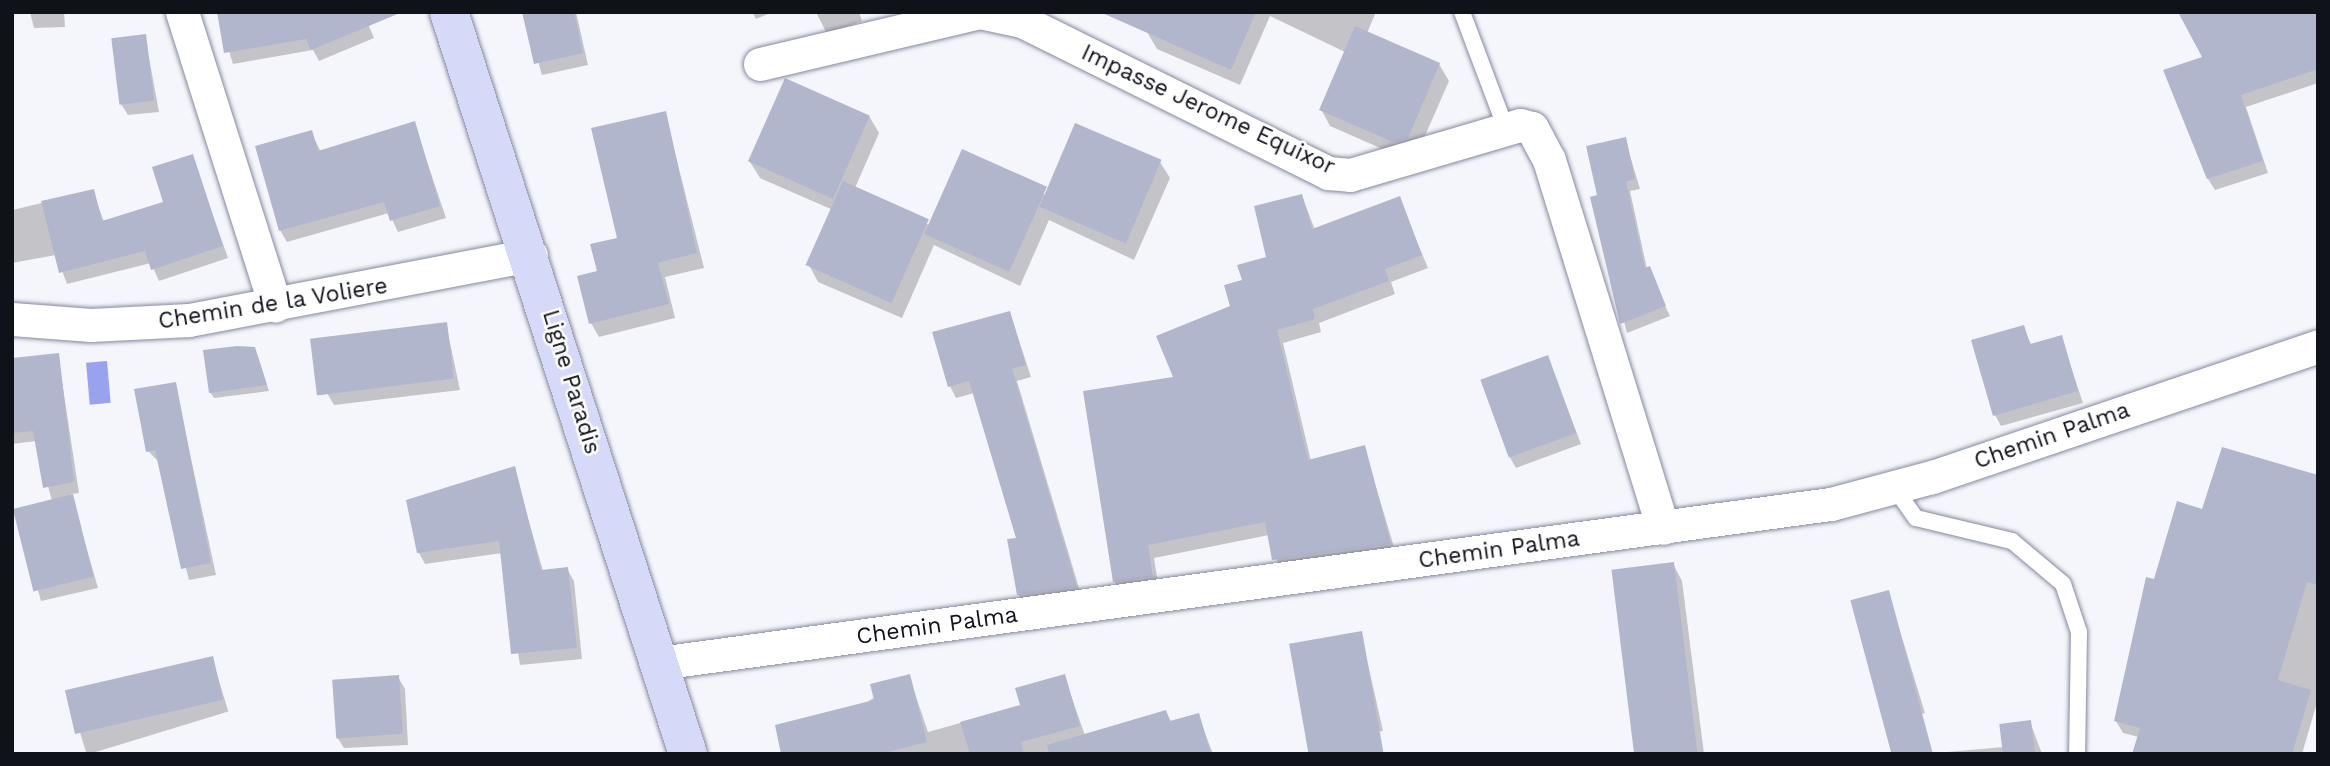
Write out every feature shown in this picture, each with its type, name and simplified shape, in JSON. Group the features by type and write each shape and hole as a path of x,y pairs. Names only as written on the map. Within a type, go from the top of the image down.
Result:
{"main road":[{"name":"Ligne Paradis","path":"449,12 531,255 688,754"}],"street":[{"path":"182,12 275,306"},
{"name":"Impasse Jerome Equixor","path":"760,64 980,12 1022,21 1328,173 1350,175 1506,129 1532,128 1542,140 1663,527"},
{"name":"Chemin de la Voliere","path":"12,319 139,324 275,306 531,255"},
{"name":"Chemin Palma","path":"659,663 1831,504 1894,487 2318,346"}],"lane":[{"path":"1462,12 1506,129"},
{"path":"1894,487 1916,518 2012,541 2063,583 2079,632 2077,754"}],"water":[{"path":"107,361 111,403 90,405 86,363"}],"building":[{"path":"217,12 400,13 311,50 306,39 224,53"},
{"path":"522,12 574,12 583,53 534,64"},
{"path":"1100,12 1256,12 1231,70"},
{"path":"2178,12 2318,12 2318,69 2241,95 2263,161 2207,179 2163,70 2202,57"},
{"path":"1355,26 1440,63 1408,138 1393,142 1319,110"},
{"path":"146,34 154,101 119,105 111,38"},
{"path":"785,78 870,116 833,199 748,161"},
{"path":"666,111 697,253 658,263 669,304 589,324 577,276 597,271 590,244 617,238 591,128"},
{"path":"415,121 440,206 390,221 384,202 279,231 255,146 312,130 318,151"},
{"path":"1075,123 1162,160 1126,243 1039,207"},
{"path":"1626,137 1635,179 1626,182 1645,268 1650,266 1666,306 1620,324 1590,197 1597,195 1586,146"},
{"path":"962,149 1047,187 1009,272 924,234"},
{"path":"193,154 223,246 151,270 145,251 59,273 41,201 94,189 102,221 163,202 152,167"},
{"path":"843,181 929,219 891,303 806,265"},
{"path":"1302,194 1312,229 1400,196 1422,255 1385,269 1389,281 1313,309 1315,319 1277,330 1308,460 1365,445 1391,544 1272,560 1265,522 1148,545 1153,577 1113,582 1083,391 1173,377 1156,336 1230,306 1224,285 1242,280 1237,265 1266,257 1254,206"},
{"path":"1010,311 1026,365 1012,369 1077,587 1017,595 1007,539 1016,538 969,381 948,387 932,332"},
{"path":"447,322 454,379 317,395 310,339"},
{"path":"2024,325 2030,344 2062,335 2078,391 1993,416 1971,340"},
{"path":"255,347 267,385 209,393 203,350"},
{"path":"59,353 74,482 43,488 33,431 12,433 12,358"},
{"path":"1548,355 1576,433 1509,458 1480,380"},
{"path":"176,382 211,563 181,569 155,450 146,452 134,389"},
{"path":"2222,447 2318,475 2318,585 2307,582 2278,680 2311,690 2292,754 2132,754 2140,728 2114,721 2146,577 2154,579 2177,501 2202,509"},
{"path":"515,466 541,570 568,567 577,648 511,654 499,541 417,553 406,500"},
{"path":"73,494 94,576 33,591 13,509"},
{"path":"1674,562 1698,754 1634,754 1611,570"},
{"path":"1889,590 1933,754 1892,754 1850,600"},
{"path":"1362,631 1384,754 1309,754 1289,644"},
{"path":"213,656 223,700 75,734 65,690"},
{"path":"910,674 927,742 880,754 781,754 775,725 874,700 870,684"},
{"path":"1065,674 1080,726 1021,742 1024,754 970,754 960,722 1020,705 1015,688"},
{"path":"399,675 403,734 336,739 332,680"},
{"path":"1166,710 1170,721 1199,713 1211,754 1049,754 1047,745"},
{"path":"2031,720 2035,754 2003,754 1999,724"}]}
